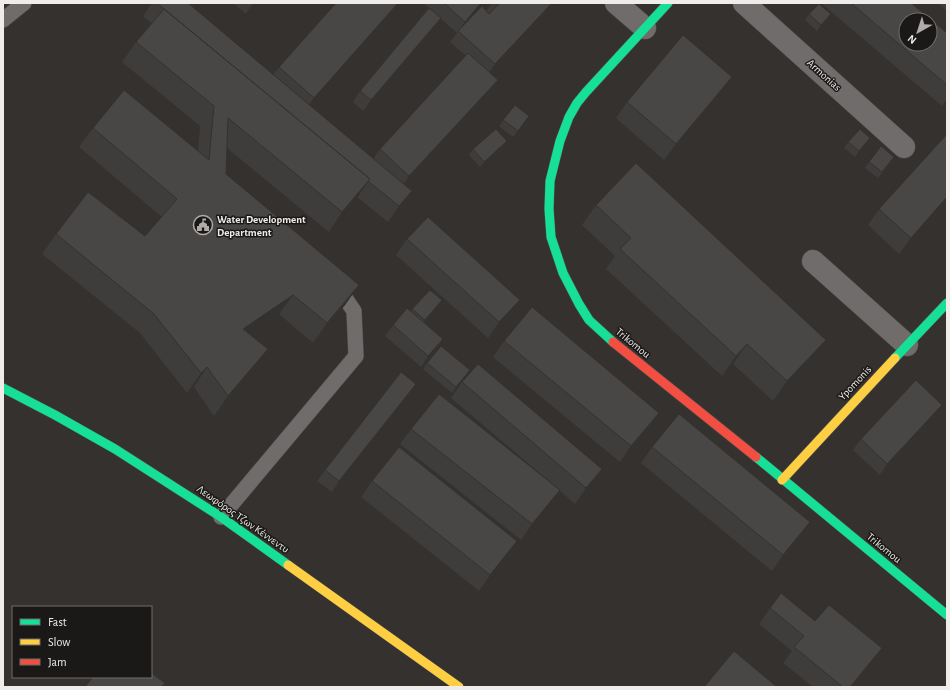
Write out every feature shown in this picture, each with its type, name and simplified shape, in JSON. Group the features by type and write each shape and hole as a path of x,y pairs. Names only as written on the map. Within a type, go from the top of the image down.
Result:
{"street":[{"path":"616,3 645,28"},
{"name":"Trikomou","path":"668,3 586,92 577,103 569,117 560,141 550,181 549,209 551,237 563,273 589,320 609,339 762,462 947,615"},
{"name":"Armonias","path":"744,3 904,147"},
{"path":"813,261 907,345"},
{"name":"Ypomonis","path":"782,480 947,303"},
{"name":"Λεωφόρος Τζων Κέννεντυ","path":"3,388 115,449 220,517 458,687"}],"lane":[{"path":"3,20 24,3"},
{"path":"220,517 356,356 354,312 341,292 323,277"}],"building":[{"path":"157,3 188,3 412,191 399,206 368,181 370,179"},
{"path":"336,3 398,3 314,98 279,67"},
{"path":"444,3 479,3 480,4 465,22"},
{"path":"498,3 552,3 495,64 458,31 482,6 489,14 499,4"},
{"path":"851,3 911,3 922,12 898,12 898,43"},
{"path":"819,4 831,14 821,25 809,14"},
{"path":"429,8 441,18 371,100 360,91"},
{"name":"Water Development Department","path":"164,9 370,179 342,212 228,118 226,174 359,285 327,323 293,295 243,329 268,349 228,396 207,367 201,373 154,314 56,234 88,192 145,236 177,199 93,128 124,90 209,160 214,106 136,42"},
{"path":"938,26 947,33 947,85 908,52 938,52"},
{"path":"683,35 732,77 676,144 627,102"},
{"path":"468,53 498,80 409,176 380,149"},
{"path":"515,105 529,116 518,131 503,120"},
{"path":"496,129 507,141 484,162 473,149"},
{"path":"860,129 870,138 859,151 848,142"},
{"path":"947,134 947,197 911,238 879,209"},
{"path":"881,146 894,157 882,172 869,162"},
{"path":"636,163 826,340 787,381 747,344 736,356 620,249 631,238 596,205"},
{"path":"428,217 520,300 499,322 407,239"},
{"path":"430,290 442,300 425,320 412,309"},
{"path":"532,307 659,413 631,446 504,341"},
{"path":"407,308 443,339 428,356 393,325"},
{"path":"441,346 470,370 456,387 427,363"},
{"path":"478,364 602,469 586,488 462,382"},
{"path":"401,372 416,384 339,481 325,470"},
{"path":"916,380 942,405 887,464 861,439"},
{"path":"439,394 560,490 532,524 411,429"},
{"path":"679,414 810,522 783,555 652,447"},
{"path":"399,447 517,541 490,575 372,481"},
{"path":"781,593 815,621 829,605 882,648 850,687 843,687 794,647 804,636 770,608"},
{"path":"734,651 777,687 704,687"},
{"path":"152,674 165,683 162,687 85,687 92,678 152,678"}],"traffic: fast":[{"path":"613,342 589,320 563,273 551,237 549,209 550,181 560,141 569,117 577,103 668,3"},
{"path":"895,358 947,303"},
{"path":"3,388 115,449 221,517 288,565"},
{"path":"756,457 947,615"}],"traffic: slow":[{"path":"782,480 895,358"},
{"path":"288,565 459,687"}],"traffic: jam":[{"path":"613,342 756,457"}],"place":[{"name":"Water Development Department","path":"203,225"}]}
